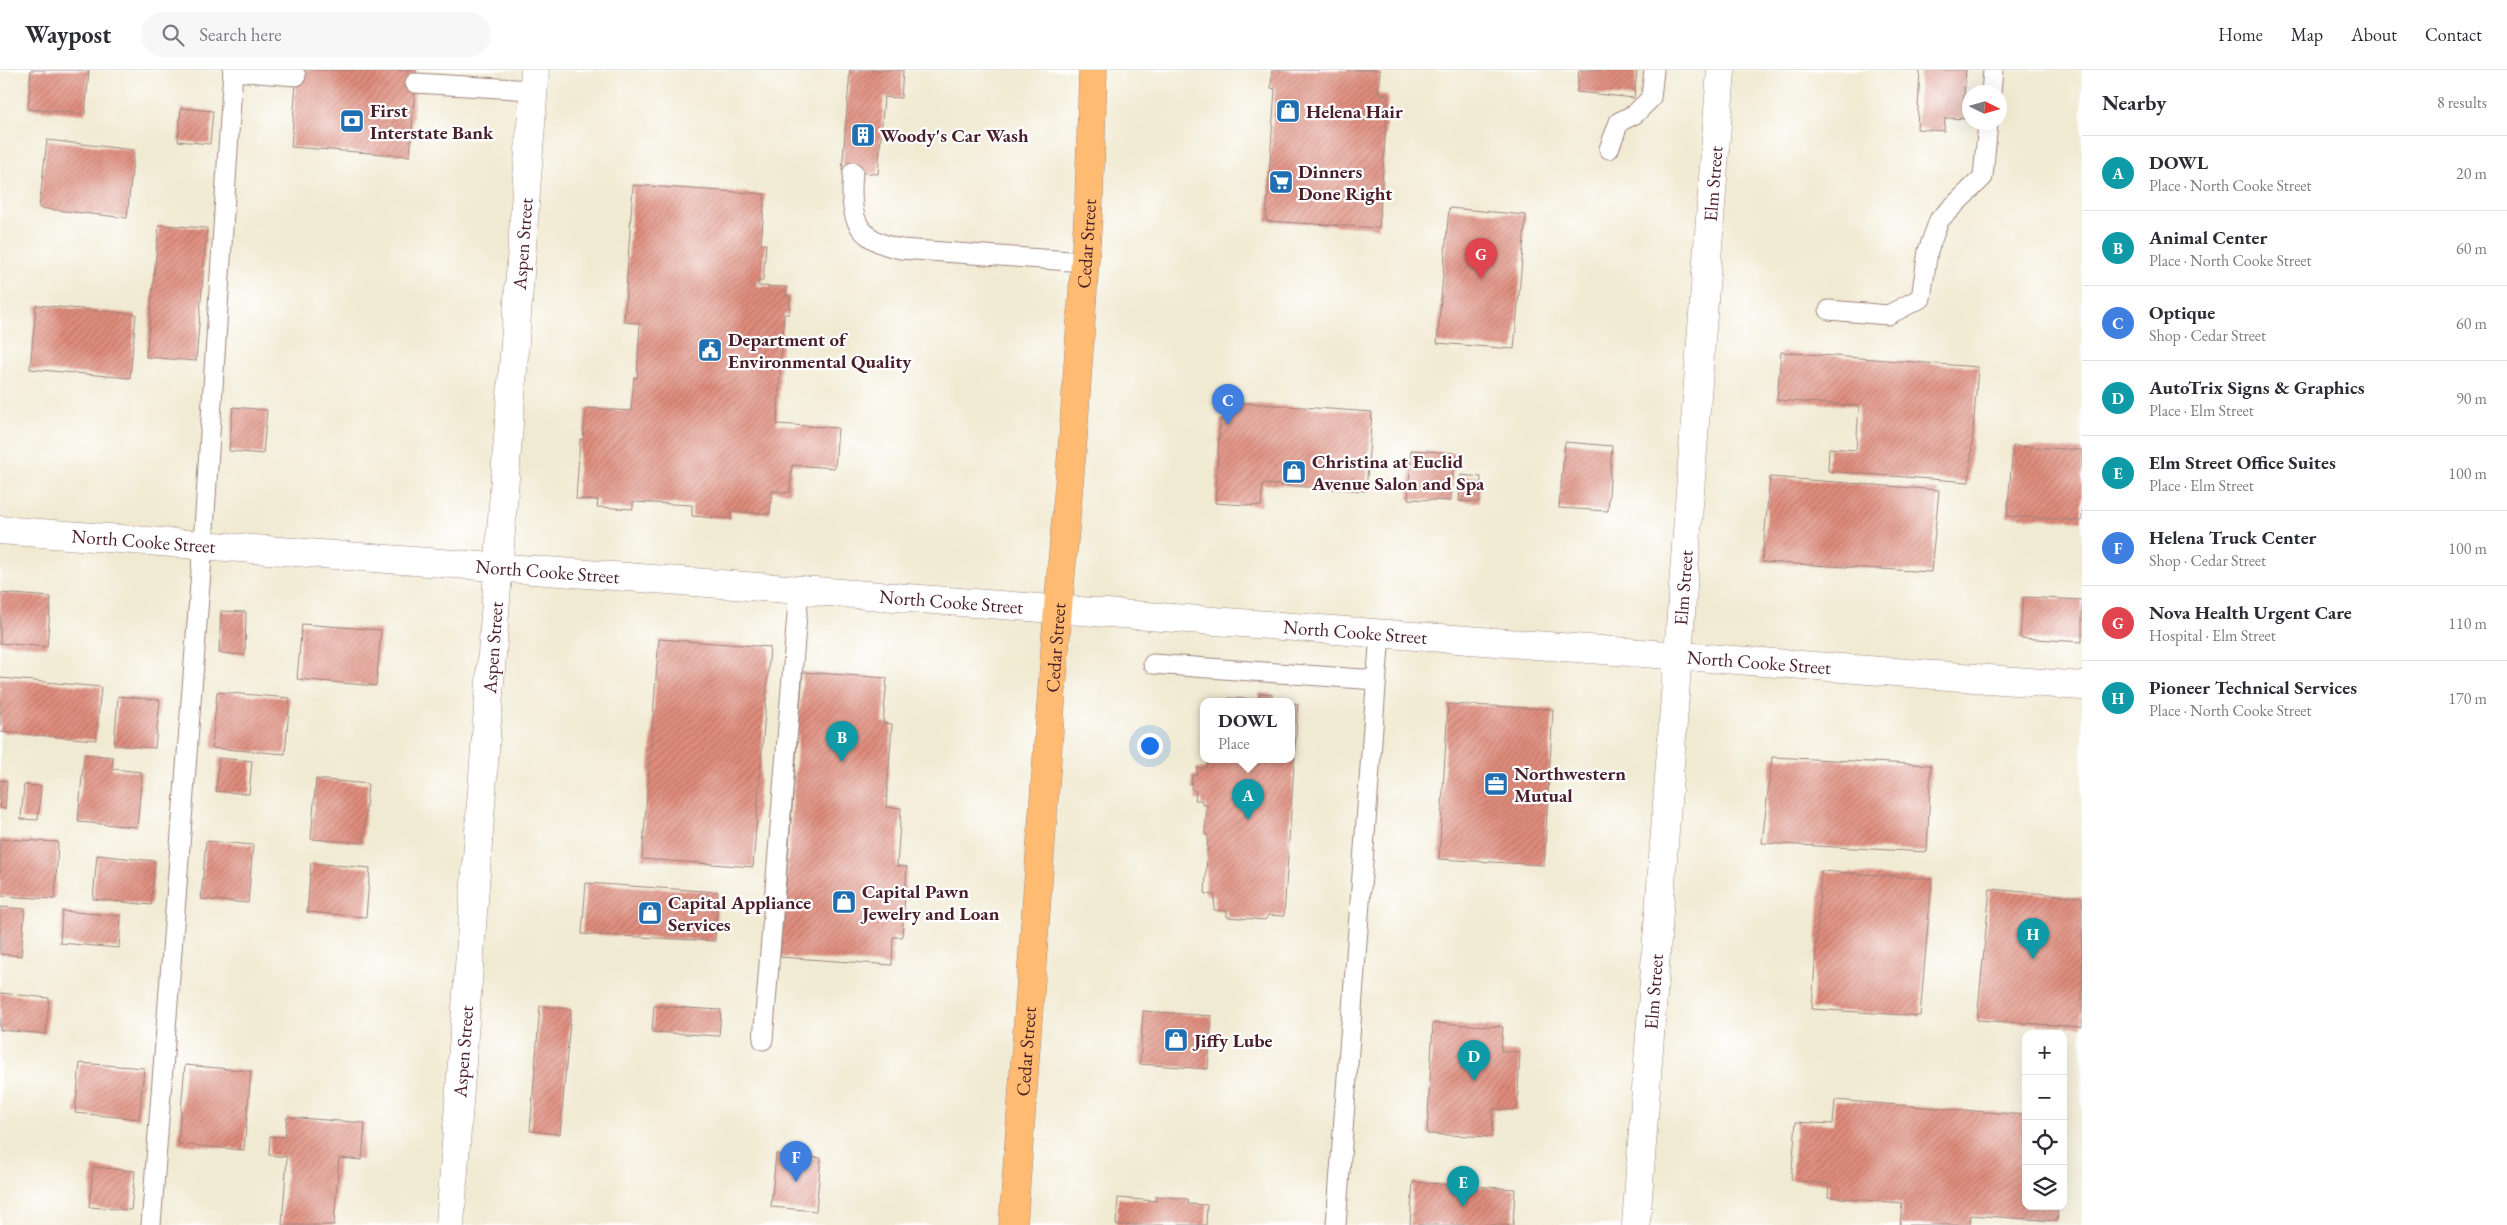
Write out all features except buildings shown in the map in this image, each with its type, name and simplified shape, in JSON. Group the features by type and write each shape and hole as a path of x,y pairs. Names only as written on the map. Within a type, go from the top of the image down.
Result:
{"main road":[{"name":"Cedar Street","path":"1013,1225 1058,608 1073,439 1094,102 1093,70"}],"street":[{"name":"Elm Street","path":"1636,1225 1721,70"},
{"name":"Aspen Street","path":"450,1225 534,80"},
{"name":"North Cooke Street","path":"0,530 2082,686"}],"lane":[{"path":"150,1225 202,545 233,70 296,76"},
{"path":"1609,149 1619,122 1635,114 1651,98 1654,70"},
{"path":"1992,85 1993,70"},
{"path":"415,83 534,80"},
{"path":"1830,310 1888,315 1921,298 1928,251 1939,220 1983,176 1987,130"},
{"path":"853,172 851,195 854,215 864,234 882,246 1084,262"},
{"path":"763,1040 799,589"},
{"path":"1336,1225 1380,633"},
{"path":"1153,664 1376,680"}],"place":[{"name":"Helena Hair","path":"1288,111"},
{"name":"First Interstate Bank","path":"352,121"},
{"name":"Woody's Car Wash","path":"863,135"},
{"name":"Dinners Done Right","path":"1281,182"},
{"name":"Nova Health Urgent Care","path":"1481,279"},
{"name":"Department of Environmental Quality","path":"710,350"},
{"name":"Optique","path":"1228,425"},
{"name":"Christina at Euclid Avenue Salon and Spa","path":"1294,472"},
{"name":"Animal Center","path":"842,762"},
{"name":"Northwestern Mutual","path":"1496,784"},
{"name":"DOWL","path":"1248,820"},
{"name":"Capital Pawn Jewelry and Loan","path":"844,902"},
{"name":"Capital Appliance Services","path":"650,913"},
{"name":"Pioneer Technical Services","path":"2033,959"},
{"name":"Jiffy Lube","path":"1176,1040"},
{"name":"AutoTrix Signs & Graphics","path":"1474,1081"},
{"name":"Helena Truck Center","path":"796,1182"},
{"name":"Elm Street Office Suites","path":"1463,1207"}]}
